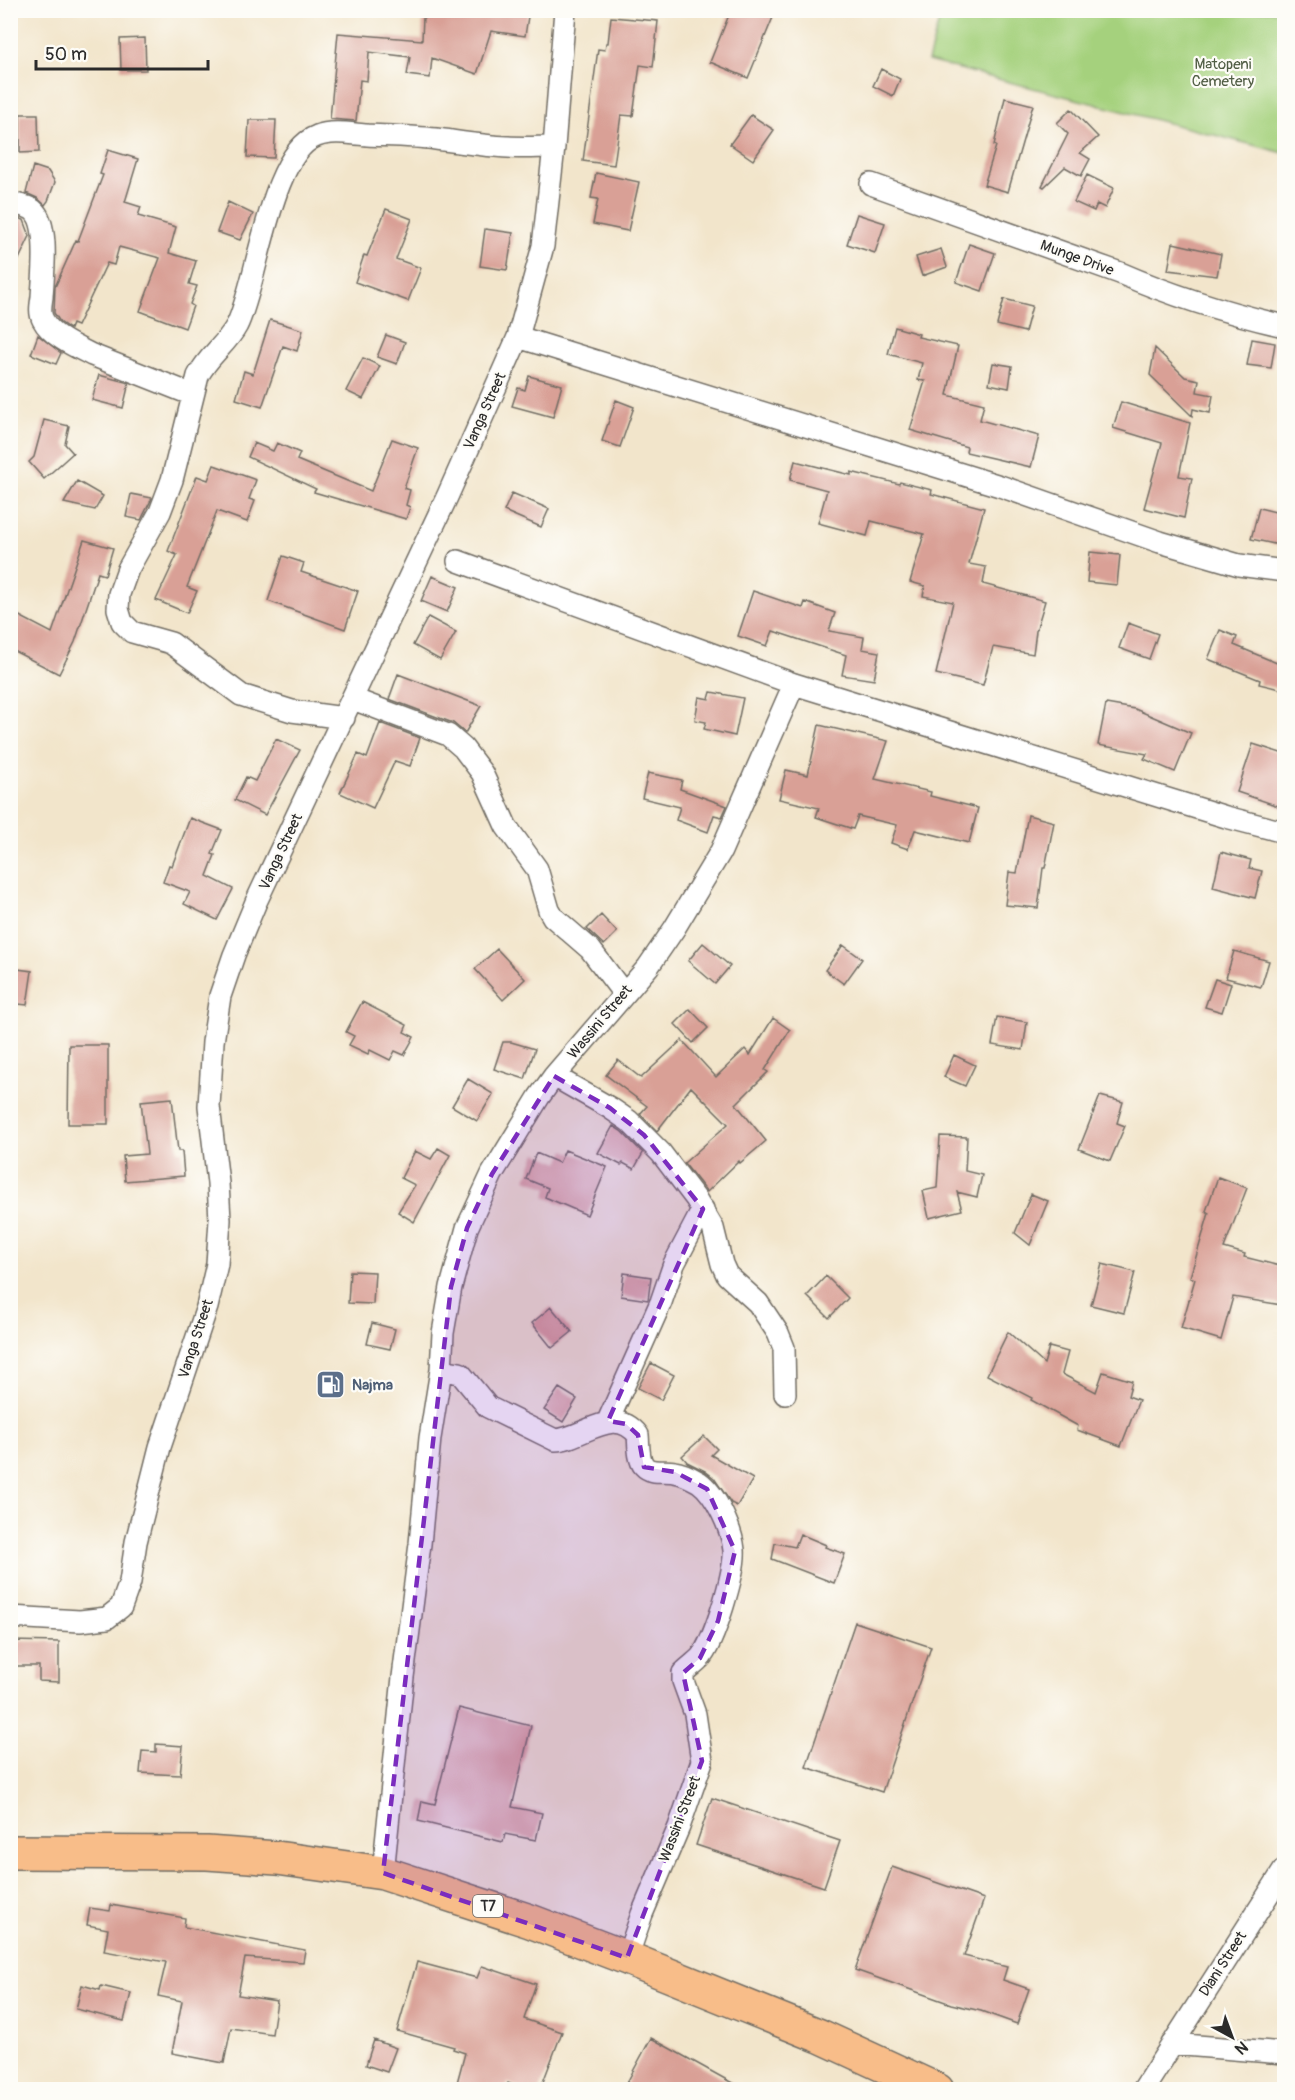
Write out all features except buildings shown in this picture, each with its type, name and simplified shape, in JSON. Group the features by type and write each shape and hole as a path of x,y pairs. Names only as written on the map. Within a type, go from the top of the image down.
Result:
{"highway":[{"name":"T7","path":"10,1852 207,1853 277,1858 382,1873 519,1917 627,1958 820,2036 937,2090"}],"street":[{"name":"Vanga Street","path":"10,1617 80,1621 107,1618 121,1607 130,1582 136,1542 160,1447 207,1307 217,1264 220,1220 209,1106 209,1074 220,996 256,902 349,708 518,337 543,246 565,10"},
{"path":"554,147 508,147 403,136 332,134 317,136 305,143 293,157 284,174 252,275 247,301 236,327 203,366 193,395 172,480 160,512 128,569 119,594 118,609 122,622 132,632 171,643 241,695 292,711 349,708 448,735 463,748 482,773 506,826 537,868 549,910 554,918 591,949 624,994"},
{"name":"Munge Drive","path":"871,184 1208,306 1284,326"},
{"path":"10,203 25,206 35,212 40,221 44,257 41,316 47,326 92,355 193,395"},
{"path":"518,337 1000,486 1160,542 1239,565 1284,571"},
{"path":"459,561 794,684 1226,817 1284,832"},
{"name":"Wassini Street","path":"382,1873 428,1461 441,1370 443,1333 451,1287 467,1228 510,1142 554,1076 648,967 721,851 794,684"},
{"path":"554,1076 610,1108 644,1135 703,1209 713,1228 727,1275 758,1302 778,1333 784,1348 785,1394"},
{"path":"441,1370 460,1373 488,1407 555,1440 567,1439 608,1421 661,1302 674,1264 703,1209"},
{"name":"Wassini Street","path":"608,1421 626,1424 638,1435 641,1461 646,1468 675,1472 693,1479 707,1489 720,1508 730,1531 735,1551 731,1580 718,1621 700,1658 683,1673 683,1681 695,1714 702,1761 679,1827 642,1914 627,1958"},
{"name":"Diani Street","path":"1143,2090 1284,1870"},
{"path":"1172,2044 1284,2053"}],"highlighted area":[{"path":"554,1076 610,1108 644,1135 703,1209 608,1421 626,1424 638,1435 644,1467 675,1472 707,1489 735,1551 718,1621 700,1658 683,1673 702,1761 627,1958 383,1873 451,1287 467,1228 492,1174"}],"green space":[{"name":"Matopeni Cemetery","path":"942,10 1284,11 1284,153 928,61"}],"place":[{"name":"Najma","path":"331,1385"}]}
